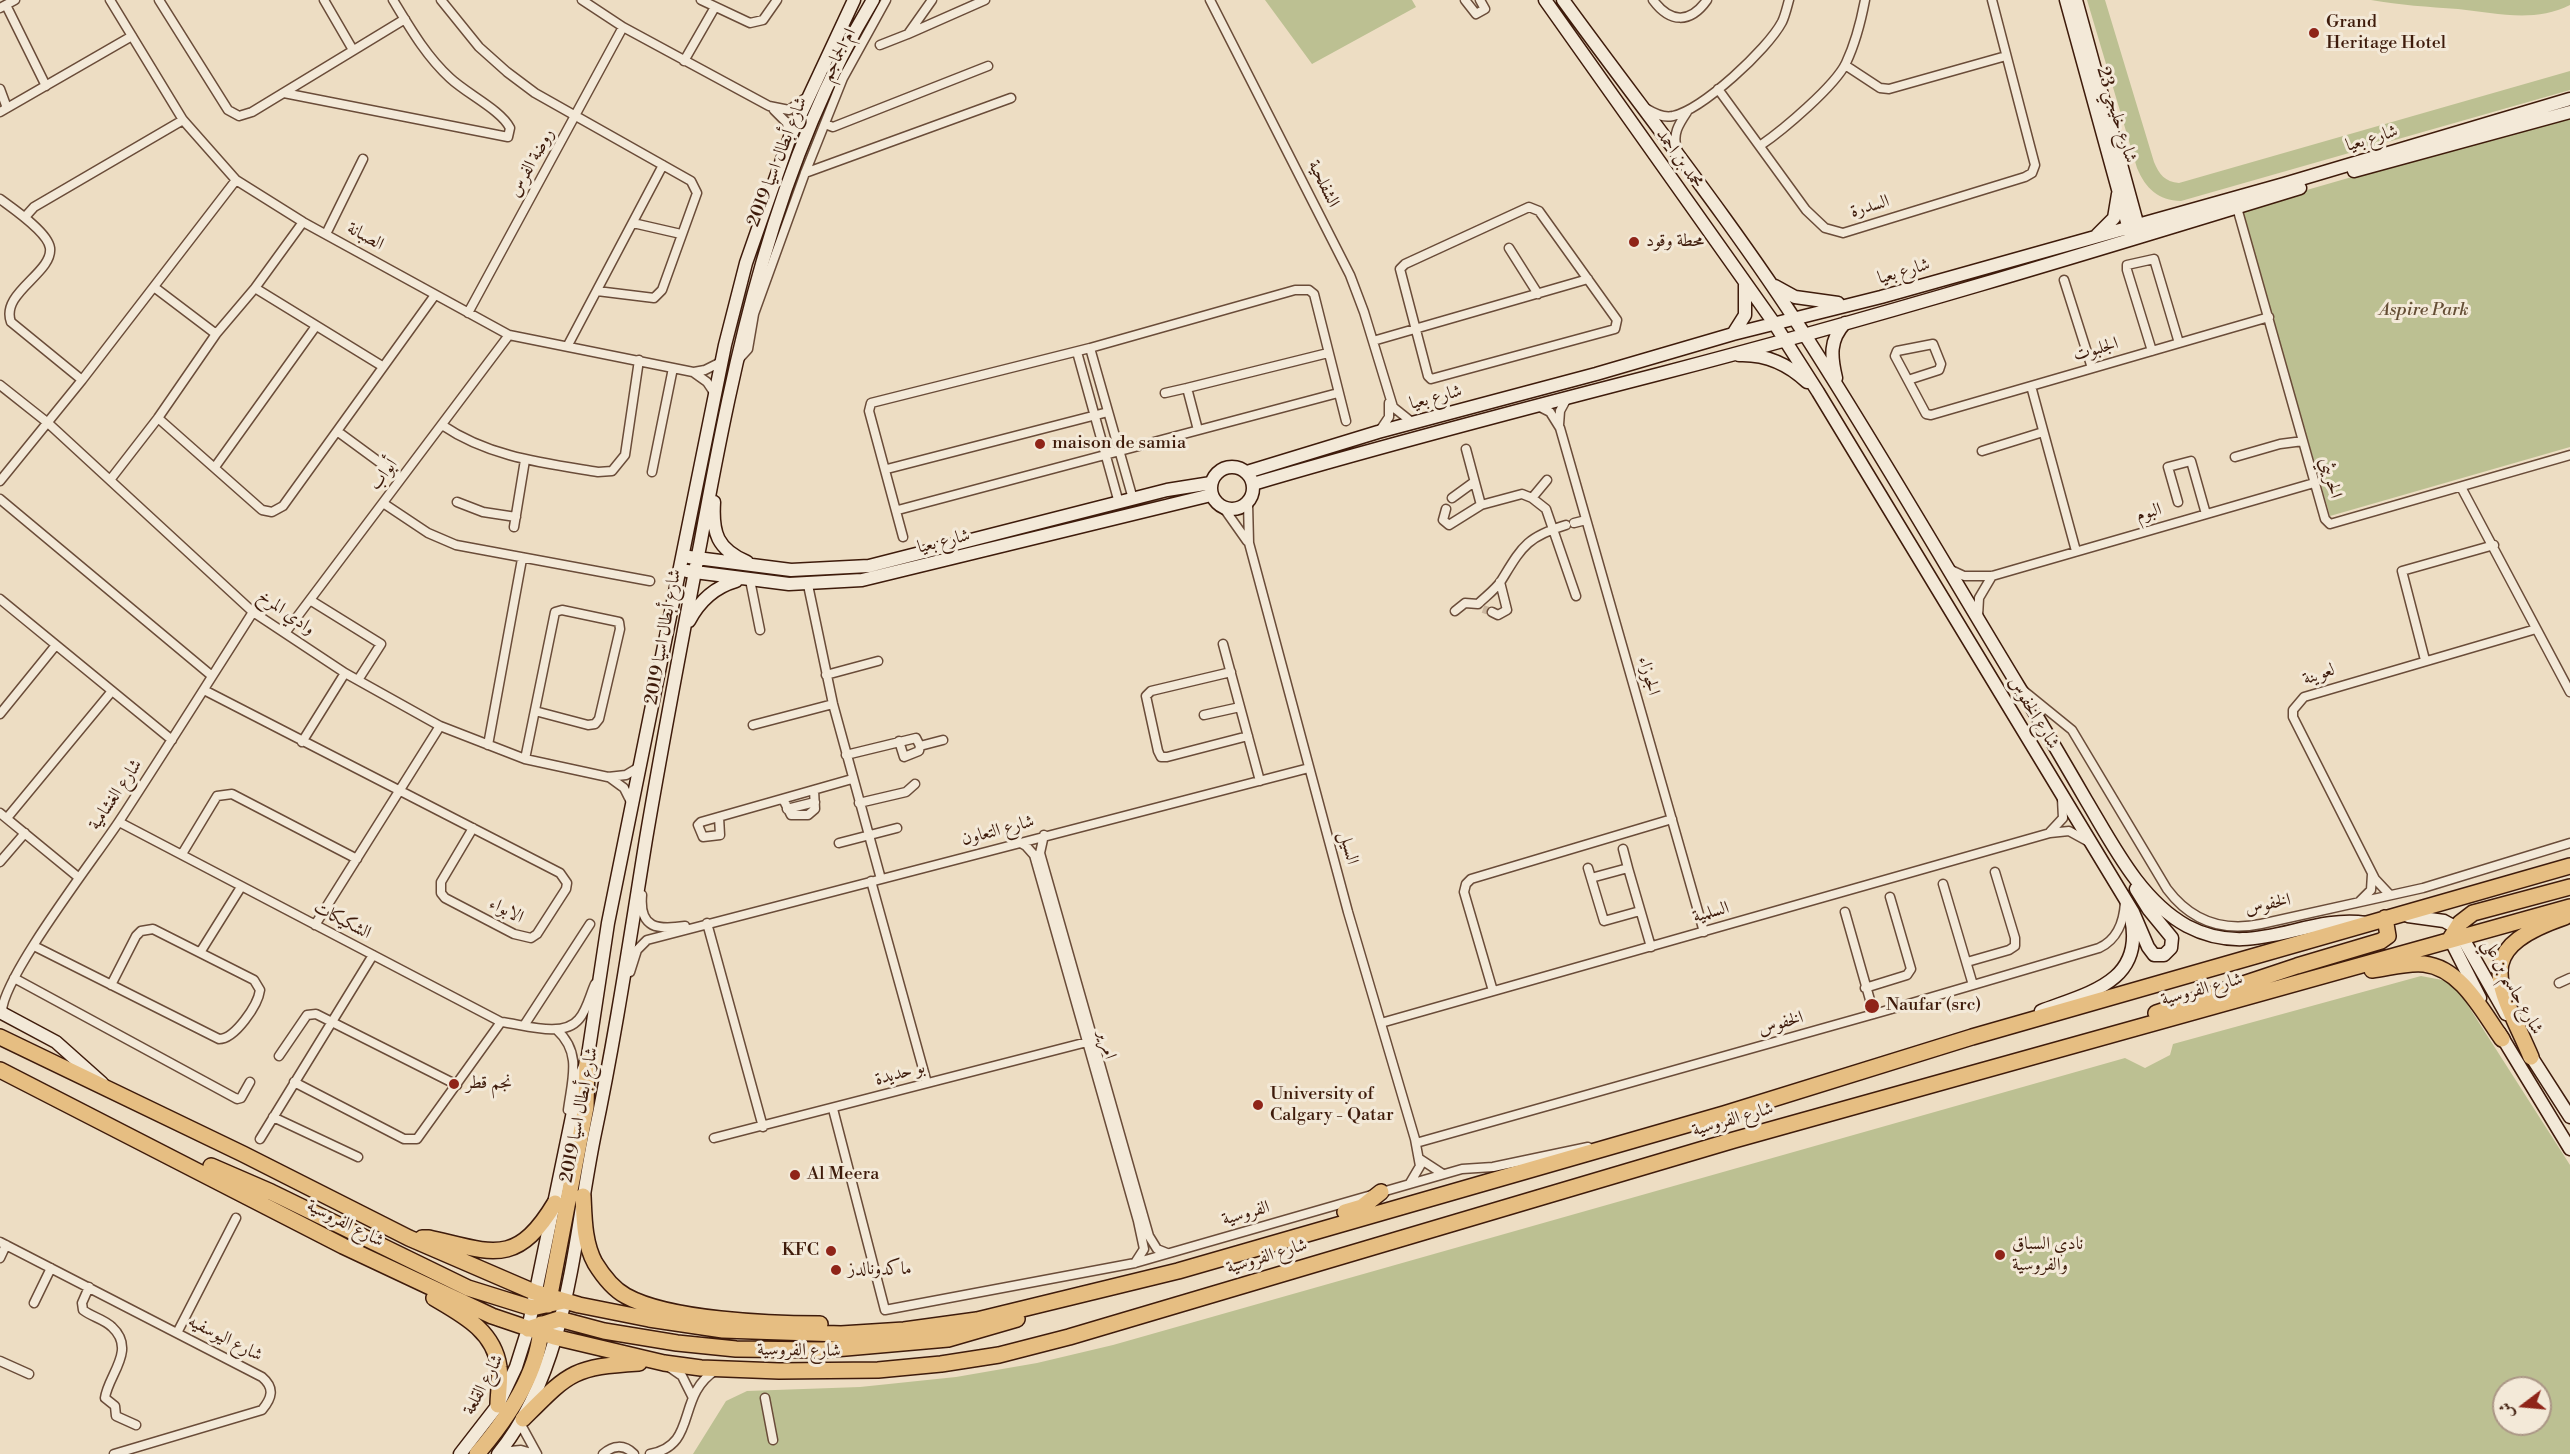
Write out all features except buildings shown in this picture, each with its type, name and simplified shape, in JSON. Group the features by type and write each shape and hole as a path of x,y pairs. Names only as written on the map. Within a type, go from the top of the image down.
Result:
{"highway":[{"path":"2499,888 2570,855"},
{"name":"شارع الفروسية","path":"0,1070 343,1246 492,1316 545,1314 649,1319 723,1330 841,1334 904,1330 960,1323 1178,1270 1724,1114 1972,1037 2570,866"},
{"path":"2456,934 2464,919 2478,911 2570,886"},
{"name":"شارع الفروسية","path":"0,1037 415,1240 545,1314 661,1363 717,1369 878,1370 999,1355 1069,1337 1734,1140 2316,979 2456,934 2570,907"},
{"path":"2531,1057 2501,986 2501,963 2508,948 2521,936 2570,916"},
{"path":"2096,1039 2132,1022 2228,988 2381,942 2388,936 2391,917"},
{"path":"2316,979 2422,964 2444,969 2463,986 2502,1039"},
{"path":"477,1454 511,1410 532,1363 545,1314 586,1107 587,1062"},
{"path":"185,1163 219,1169 468,1288 604,1331 677,1343 736,1349 823,1350 948,1339 1007,1323 1049,1302"},
{"path":"1178,1270 1232,1246 1362,1208 1381,1192"},
{"path":"583,1196 588,1244 594,1262 616,1288 636,1301 662,1309 744,1321 870,1324 904,1330"},
{"path":"415,1240 429,1238 484,1252 509,1248 527,1238 546,1218 555,1203"},
{"path":"343,1246 468,1318 479,1328 488,1338 497,1358 498,1405"},
{"path":"521,1421 570,1375 602,1365 661,1363"}],"main road":[{"name":"شارع أبطال اسيا 2019","path":"545,1314 555,1203 564,1152 580,1078 587,1062 599,973 721,362 746,263 790,137 807,95 854,0"},
{"name":"شارع أبطال اسيا 2019","path":"545,1314 583,1196 606,1082 682,636 729,388 763,256 785,190 829,81 873,0"},
{"name":"محمد بن احمد","path":"1545,0 1784,339"},
{"name":"محمد بن احمد","path":"1563,0 1768,281 1804,334"},
{"name":"شارع خليجي 23","path":"2066,0 2092,81 2135,232"},
{"name":"شارع خليجي 23","path":"2076,0 2092,81"},
{"name":"شارع بعيا","path":"1250,478 1845,323 2135,232 2448,140 2570,99"},
{"name":"شارع بعيا","path":"2448,140 2570,111"},
{"path":"2122,184 2146,213 2160,218"},
{"path":"2093,238 2114,218 2122,184"},
{"name":"شارع بعيا","path":"1250,478 1378,432 2093,238 2135,232 2160,218 2236,203"},
{"path":"1733,334 1745,315 1744,281"},
{"path":"1768,281 1784,292 1805,300 1826,303 1860,302"},
{"path":"1840,394 1831,353 1835,336 1845,323"},
{"name":"شارع الخفوس","path":"1804,334 1948,568 2113,845 2156,903 2187,926 2212,936 2259,939 2349,920 2368,923"},
{"name":"شارع الخفوس","path":"1784,339 2126,903 2134,945 2125,966 2115,978 2098,989 1972,1037"},
{"path":"1719,356 1756,356 1778,363 1789,367 1818,392"},
{"path":"729,388 730,411 714,503 713,523 719,540 729,553 760,568"},
{"path":"1235,466 1250,478 1253,490 1248,502 1236,509 1223,507 1211,489 1222,468 1235,466"},
{"name":"شارع بعيا","path":"683,556 760,568 810,570 869,566 1133,499 1211,489"},
{"name":"شارع بعيا","path":"680,570 746,580 808,585 874,578 1211,489"},
{"path":"682,636 697,609 710,594 722,585 746,580"},
{"path":"2113,845 2149,910 2171,936 2172,945 2167,953 2157,956 2149,950 2126,903"},
{"path":"2391,917 2423,916 2444,921 2456,934"},
{"name":"شارع جاسم بن علي","path":"2456,934 2474,954 2531,1057 2570,1117"},
{"name":"شارع جاسم بن علي","path":"2456,934 2459,960 2502,1039 2570,1149"},
{"path":"2459,960 2464,951 2474,954"},
{"name":"شارع الفروسية","path":"1,1012 56,1042 107,1089"},
{"path":"498,1453 521,1421 545,1314"},
{"name":"شارع القلعة","path":"460,1454 498,1405 545,1314"}],"street":[{"path":"15,0 3,6 46,86"},
{"name":"الصبانة","path":"110,0 183,120 236,180 303,222 509,336 568,345 693,372"},
{"path":"159,0 233,114 246,116 405,20"},
{"path":"324,0 353,50"},
{"path":"284,93 508,136 511,133 508,124 448,76 425,52 393,0"},
{"path":"441,0 479,47 535,93 663,165 696,187 697,193 662,290 654,298 597,291"},
{"path":"582,0 623,27 769,106 787,123 790,137"},
{"path":"701,0 743,22 757,23 768,15 777,0"},
{"name":"ام الجماجم","path":"737,360 748,349 754,314 804,173 843,78 886,0"},
{"path":"908,34 932,0"},
{"path":"880,45 985,0"},
{"name":"الشفلحية","path":"1210,0 1350,275 1393,407 1413,423"},
{"path":"1465,0 1476,14 1485,9 1480,0"},
{"path":"1653,0 1670,17 1681,19 1691,14 1707,0"},
{"path":"1680,160 1674,141 1676,129 1688,112 1761,51 1782,22 1789,0"},
{"path":"1761,145 1792,121 1845,65 1860,23 1865,0"},
{"path":"1845,65 1880,88 1889,89 2006,56 1992,0"},
{"path":"684,61 715,7"},
{"name":"روضة الفرس","path":"468,313 623,27"},
{"path":"0,89 4,110 132,36"},
{"name":"السدرة","path":"1718,88 1806,210 1825,228 1843,233 2032,173 2035,165 2006,56"},
{"path":"825,124 833,127 988,66"},
{"path":"769,106 789,110 798,106 807,95"},
{"path":"804,173 1011,98"},
{"path":"1638,103 1661,117 1688,112"},
{"path":"25,217 34,207 183,120"},
{"path":"326,234 363,159"},
{"path":"568,345 663,165"},
{"path":"0,481 82,380 236,180"},
{"path":"0,199 25,217 46,240 50,248 47,259 8,308 8,316 11,322 82,380"},
{"name":"الحريثي","path":"2236,203 2314,483 2325,519 2330,524 2570,455"},
{"path":"1529,207 1539,212 1617,320 1615,329 1431,379 1428,376 1414,329 1399,275 1400,269 1405,264 1529,207"},
{"path":"110,480 158,418 216,334 255,288 303,222"},
{"path":"633,223 681,234"},
{"path":"1509,248 1538,294"},
{"path":"2152,351 2127,270 2130,262 2154,259 2179,343"},
{"path":"1373,341 1588,279"},
{"path":"2064,280 2092,368"},
{"path":"154,287 216,334"},
{"path":"255,288 382,366"},
{"path":"903,537 887,469 869,411 871,403 1077,352 1301,289 1309,290 1314,294 1346,421"},
{"path":"158,418 262,510 272,512 283,506 435,295"},
{"name":"الجلبوت","path":"1908,380 1926,414 1931,415 2269,317"},
{"path":"215,467 316,326"},
{"name":"أبواب","path":"285,633 509,336"},
{"path":"1933,344 1941,364 1939,370 1908,380 1897,361 1897,351 1933,344"},
{"path":"1090,348 1133,499"},
{"path":"1077,352 1119,503"},
{"path":"1165,393 1328,353"},
{"path":"442,425 483,447 525,460 598,472 617,467 625,455 639,360"},
{"path":"693,372 705,370 721,362"},
{"path":"652,472 673,368"},
{"path":"693,372 707,382 714,394"},
{"name":"وادي المرخ","path":"0,385 48,423 253,612 358,681 440,726 525,759 608,777 626,775 641,766"},
{"path":"2031,386 2076,551"},
{"path":"1187,388 1198,430"},
{"name":"الشفلحية","path":"1378,432 1389,417 1387,391"},
{"path":"898,510 1338,393"},
{"path":"1560,428 1560,411 1569,395"},
{"path":"1533,404 1550,412 1560,428"},
{"path":"887,469 1108,412"},
{"name":"الجوزاء","path":"1560,428 1704,932"},
{"path":"337,431 401,478"},
{"path":"1982,452 2043,432"},
{"path":"2235,457 2302,438"},
{"path":"1466,449 1481,505"},
{"path":"514,527 525,460"},
{"path":"2178,502 2168,467 2187,460 2191,461 2206,514"},
{"path":"1112,476 1125,473"},
{"path":"1532,498 1547,480"},
{"path":"1452,498 1474,482"},
{"name":"البوم","path":"1948,568 1964,576 1992,576 2314,483"},
{"path":"2461,487 2494,545 2570,692"},
{"path":"1446,509 1443,519 1449,525 1481,505 1522,494 1532,498 1546,509 1576,596"},
{"path":"0,500 212,676"},
{"path":"457,502 483,512 516,517"},
{"name":"السيل","path":"1248,502 1249,543 1420,1159"},
{"path":"383,503 444,541 522,560 650,581"},
{"name":"السيل","path":"1223,507 1249,543"},
{"path":"1484,608 1509,564 1524,546 1538,535 1586,519"},
{"path":"2425,660 2402,571 2494,545"},
{"path":"488,744 522,560"},
{"path":"1980,624 1979,598 1992,576"},
{"path":"746,580 759,630"},
{"path":"1455,611 1465,603 1498,615 1507,610 1500,582"},
{"path":"808,585 833,704 881,879"},
{"path":"0,599 172,740"},
{"path":"310,600 378,640 381,644 358,681"},
{"path":"525,759 555,612 562,610 619,622 620,629 596,724 588,725 535,711"},
{"name":"شارع الغشامية","path":"1,1012 2,996 78,877 119,822 253,612"},
{"name":"لعوينة","path":"2390,896 2379,885 2372,873 2293,717 2293,710 2304,697 2536,629"},
{"path":"1223,644 1260,781"},
{"path":"0,714 56,645"},
{"path":"826,675 878,661"},
{"path":"1231,672 1151,692 1146,696 1158,751 1161,757 1167,757 1248,736"},
{"path":"302,742 345,673"},
{"name":"الخفوس","path":"2019,686 2072,730 2167,889 2181,907 2194,916 2219,925 2249,927 2390,896 2570,843"},
{"name":"الابواء","path":"204,690 302,742 473,828 560,873 565,878 566,889 537,934 522,938 445,898 441,893 441,882 473,828"},
{"path":"78,877 3,815 112,691"},
{"path":"753,725 833,704"},
{"path":"1204,716 1240,707"},
{"path":"315,925 440,726"},
{"path":"846,755 899,741 917,738 919,751 904,757 899,741"},
{"path":"920,746 943,740"},
{"name":"شارع التعاون","path":"606,1082 618,1039 628,979 637,950 647,940 1310,768"},
{"path":"608,777 624,788 633,806"},
{"path":"719,817 852,779"},
{"path":"859,803 906,792 915,784"},
{"path":"783,799 787,809 815,802 814,790"},
{"path":"182,854 217,796 232,794 357,859"},
{"path":"2050,833 2062,818 2061,795"},
{"path":"1493,991 1464,892 1466,884 1471,879 1672,819"},
{"name":"الشكيكات","path":"119,822 501,1022 557,1030"},
{"path":"839,843 897,828"},
{"name":"السلمية","path":"1381,1023 2050,833 2069,831 2089,842"},
{"path":"0,862 25,833"},
{"name":"شارع التعاون","path":"647,834 641,903 643,916 648,923 661,929 695,926"},
{"name":"امرير","path":"1044,836 1040,853 1144,1244 1143,1253 1135,1263"},
{"name":"امرير","path":"1019,842 1034,855 1149,1236 1158,1249 1168,1254"},
{"path":"1623,849 1651,947"},
{"path":"1588,868 1604,921 1640,911"},
{"path":"1591,878 1628,868"},
{"path":"1967,962 2009,950 2014,946 2015,938 1995,872"},
{"path":"2360,901 2371,890 2372,873"},
{"path":"871,881 927,1083"},
{"path":"1943,884 1973,985"},
{"path":"201,951 241,887"},
{"path":"1865,988 1907,975 1911,969 1890,897"},
{"name":"الخفوس","path":"1416,1143 1874,1014 2104,945 2121,925 2126,903"},
{"path":"1845,912 1874,1014"},
{"path":"707,923 763,1127"},
{"path":"525,1024 590,924"},
{"path":"34,946 111,985 219,1039 230,1037 259,995 259,984 201,951 153,928 141,931 136,936 111,985"},
{"path":"260,1139 373,956"},
{"path":"564,1152 574,1055 568,1040 557,1030 574,1024 580,1017 599,973"},
{"path":"14,978 237,1099 241,1098 250,1082"},
{"path":"2559,983 2570,978"},
{"path":"279,1056 307,1015 316,1014 457,1084"},
{"path":"294,1082 404,1138 417,1139 501,1022"},
{"name":"بو حديدة","path":"714,1138 1091,1041"},
{"name":"الفروسية","path":"833,1109 885,1310 1135,1263 1443,1174 1472,1167 1493,1167 1571,1149 1613,1144"},
{"path":"273,1117 358,1156"},
{"path":"1409,1184 1418,1173 1420,1159 1443,1174"},
{"path":"177,1332 237,1218"},
{"path":"0,1258 3,1244"},
{"name":"شارع اليوسفيه","path":"3,1244 262,1377 272,1390 269,1402 262,1410 114,1454"},
{"path":"34,1303 51,1268"},
{"path":"89,1287 81,1303 83,1310 115,1329 122,1349 120,1363 105,1398 115,1406 116,1416 136,1425"},
{"path":"0,1361 29,1374"},
{"path":"661,1363 682,1376 692,1396"},
{"path":"654,1454 666,1449 680,1436 692,1396 704,1377 717,1369"},
{"path":"765,1398 773,1440"},
{"path":"521,1421 536,1454"},
{"path":"603,1454 616,1447 623,1447 634,1454"},
{"path":"498,1453 521,1450 536,1454"}],"green space":[{"path":"1265,0 1412,0 1416,7 1312,64"},
{"path":"2087,0 2105,0 2154,162 2163,177 2179,183 2570,71 2570,90 2181,201 2173,200 2154,192 2144,182 2137,168"},
{"path":"2371,0 2570,0 2570,5 2543,14 2515,15"},
{"name":"Aspire Park","path":"2570,114 2570,447 2330,516 2241,209"},
{"name":"نادي السباق والفروسية","path":"2421,976 2453,982 2570,1165 2570,1454 693,1454 726,1401 747,1391 860,1387 956,1377 1037,1363 1113,1345 2125,1058 2145,1068 2170,1055 2173,1044"}],"tunnel":[{"path":"1483,609 1492,612"}],"place":[{"name":"Grand Heritage Hotel","path":"2314,33"},
{"name":"محطة وقود","path":"1634,242"},
{"name":"maison de samia","path":"1040,444"},
{"name":"Naufar (src)","path":"1872,1006"},
{"name":"نجم قطر","path":"454,1084"},
{"name":"University of Calgary - Qatar","path":"1258,1105"},
{"name":"Al Meera","path":"795,1175"},
{"name":"KFC","path":"831,1251"},
{"name":"نادي السباق والفروسية","path":"2000,1255"},
{"name":"ماكدونالدز","path":"836,1270"}]}
